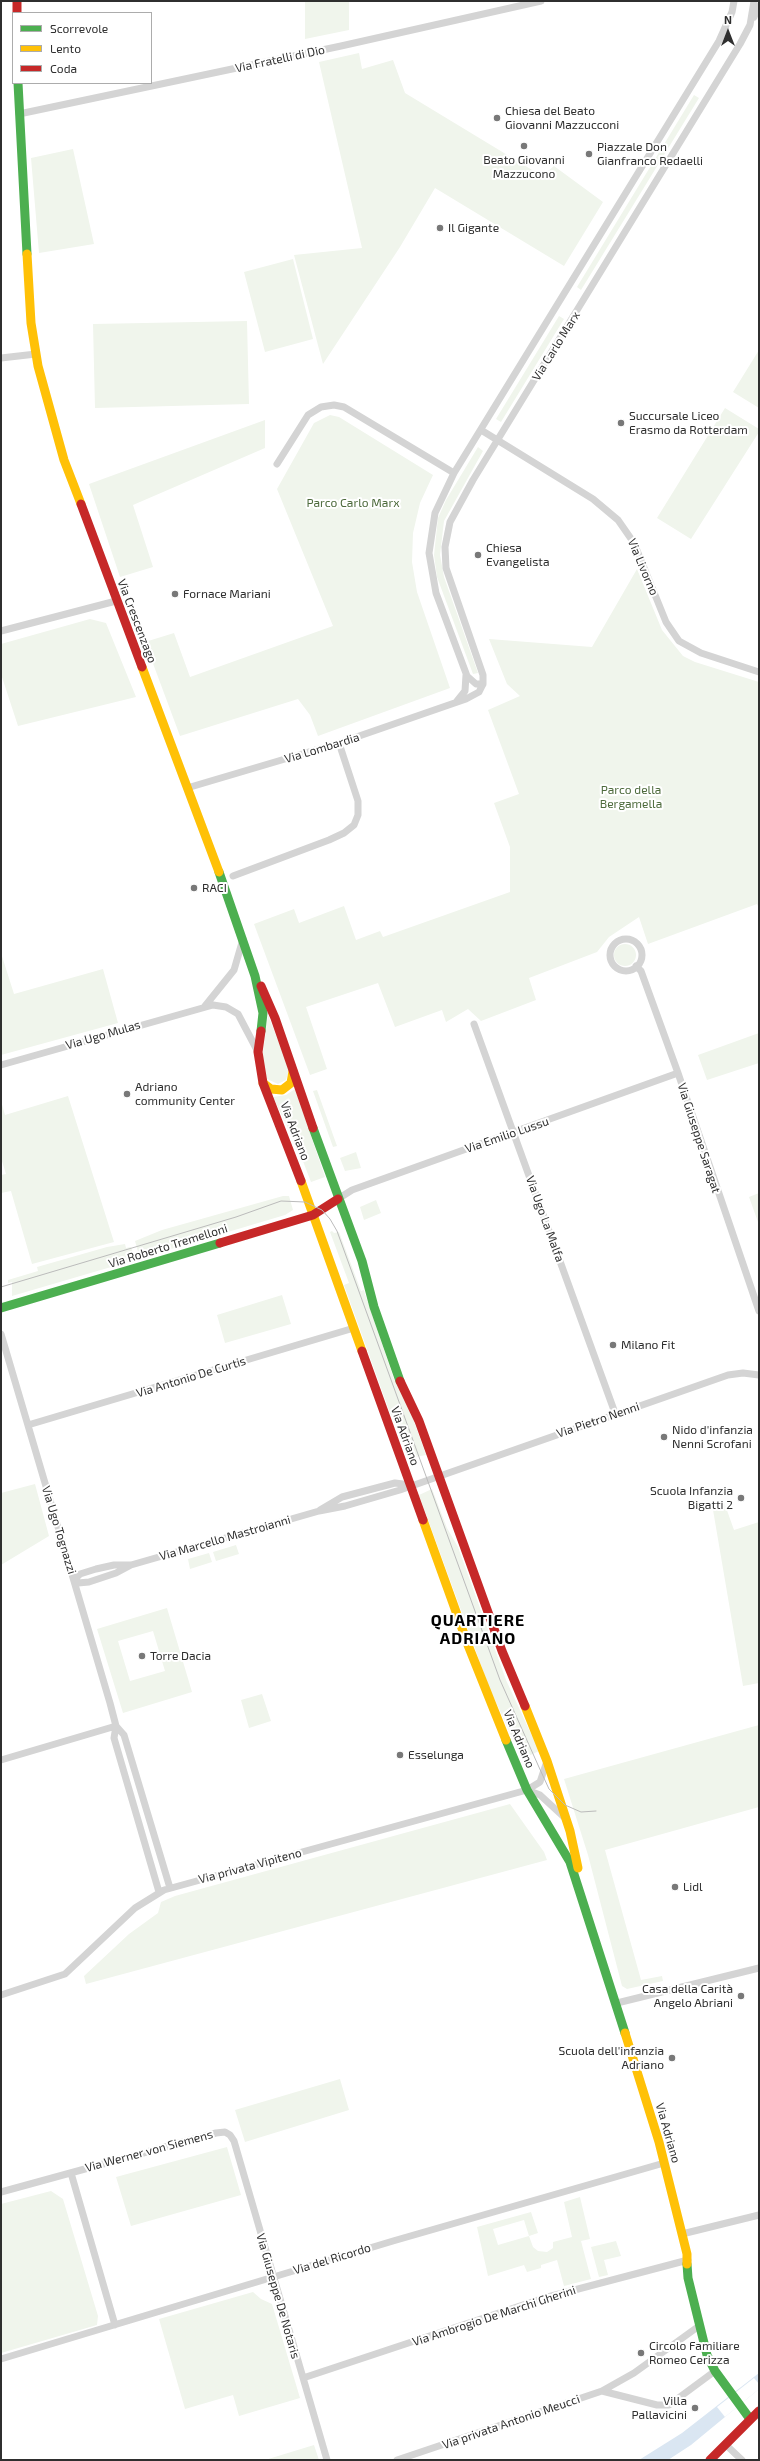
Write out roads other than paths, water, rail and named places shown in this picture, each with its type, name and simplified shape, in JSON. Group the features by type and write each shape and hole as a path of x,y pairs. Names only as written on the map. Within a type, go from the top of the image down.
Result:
{"street":[{"path":"17,1 17,12"},
{"name":"Via Fratelli di Dio","path":"19,114 328,49 541,1"},
{"path":"730,1 732,12"},
{"name":"Via Carlo Marx","path":"471,682 465,673 436,593 429,553 430,535 435,513 454,473 719,40 732,12 734,1"},
{"name":"Via Carlo Marx","path":"750,25 754,1"},
{"name":"Via Carlo Marx","path":"483,684 481,668 449,579 446,547 452,517 750,25 759,6"},
{"name":"Via Crescenzago","path":"18,84 29,305 36,354 64,460 116,601 188,788 243,939"},
{"path":"1,358 36,354"},
{"path":"277,464 308,415 321,407 334,405 344,407 454,473"},
{"name":"Via Livorno","path":"481,430 600,503 618,520 634,543 666,622 679,641 696,652 759,672"},
{"path":"1,631 116,601"},
{"name":"Via Carlo Marx","path":"455,703 465,691 465,673"},
{"path":"455,703 471,698 479,692 483,684 471,682 471,698"},
{"name":"Via Lombardia","path":"188,788 339,743 455,703"},
{"path":"233,876 328,840 344,833 354,825 358,815 358,801 339,743"},
{"path":"205,1006 234,970 243,939"},
{"name":"Via Adriano","path":"243,939 255,976 263,1013 258,1052 263,1083 314,1215 468,1645 527,1790 570,1862 581,1891 617,2003 664,2163 688,2260 687,2276 707,2355 715,2371 750,2419"},
{"path":"627,939 637,944 641,957 636,966 626,970 614,965 610,955 614,944 627,939"},
{"name":"Via Giuseppe Saragat","path":"636,966 641,971 678,1073 759,1311"},
{"name":"Via Adriano","path":"255,976 269,1004 338,1199 368,1275 374,1307 396,1368 411,1398 502,1651 547,1761 565,1819 581,1891"},
{"name":"Via Ugo Mulas","path":"1,1065 205,1006 223,1006 238,1014 258,1052"},
{"name":"Via Ugo La Malfa","path":"474,1024 616,1413"},
{"path":"263,1083 273,1090 285,1089 292,1080 292,1067"},
{"name":"Via Emilio Lussu","path":"338,1199 352,1190 678,1073"},
{"name":"Via Roberto Tremelloni","path":"1,1308 314,1215 338,1199"},
{"name":"Via Antonio De Curtis","path":"28,1425 354,1328"},
{"name":"Via Ugo Tognazzi","path":"1,1334 116,1726 114,1738 159,1892"},
{"name":"Via Pietro Nenni","path":"439,1475 728,1375 743,1373 759,1375"},
{"name":"Via Marcello Mastroianni","path":"74,1580 78,1582 89,1582 116,1573 131,1565 319,1511 342,1497 395,1483 410,1485 439,1475"},
{"path":"1,1760 116,1726"},
{"name":"Via Ugo Tognazzi","path":"116,1726 124,1735 170,1888"},
{"path":"527,1790 540,1782 547,1761"},
{"path":"527,1790 540,1795 565,1819"},
{"name":"Via privata Vipiteno","path":"1,1995 54,1979 68,1972 135,1908 159,1892 527,1790"},
{"path":"617,2003 759,1968"},
{"name":"Via Werner von Siemens","path":"1,2192 216,2133 227,2133"},
{"name":"Via Giuseppe De Notaris","path":"227,2133 234,2141 272,2277 327,2460"},
{"name":"Via del Ricordo","path":"1,2359 272,2277 664,2163"},
{"name":"Via Werner von Siemens","path":"70,2173 115,2325"},
{"path":"682,2234 759,2215"},
{"name":"Via Ambrogio De Marchi Gherini","path":"303,2378 539,2299 688,2260"},
{"name":"Via privata Antonio Meucci","path":"398,2460 602,2391 634,2373 699,2326"},
{"path":"602,2391 657,2405 669,2405 715,2371"},
{"path":"710,2460 759,2411"},
{"path":"725,2444 742,2460"}],"tram line":[{"path":"1,1287 236,1217 281,1201 305,1202 322,1210 330,1219 337,1231 500,1680 538,1765 549,1789 565,1805 581,1812 596,1811"}],"place":[{"name":"Chiesa del Beato Giovanni Mazzucconi","path":"497,118"},
{"name":"Beato Giovanni Mazzucono","path":"524,146"},
{"name":"Piazzale Don Gianfranco Redaelli","path":"589,154"},
{"name":"Il Gigante","path":"440,228"},
{"name":"Succursale Liceo Erasmo da Rotterdam","path":"621,423"},
{"name":"Chiesa Evangelista","path":"478,555"},
{"name":"Fornace Mariani","path":"175,594"},
{"name":"RACI","path":"194,888"},
{"name":"Adriano community Center","path":"127,1094"},
{"name":"Milano Fit","path":"613,1345"},
{"name":"Nido d'infanzia Nenni Scrofani","path":"664,1437"},
{"name":"Scuola Infanzia Bigatti 2","path":"741,1498"},
{"name":"Torre Dacia","path":"142,1656"},
{"name":"Esselunga","path":"400,1755"},
{"name":"Lidl","path":"675,1887"},
{"name":"Casa della Carità Angelo Abriani","path":"741,1996"},
{"name":"Scuola dell'infanzia Adriano","path":"672,2058"},
{"name":"Circolo Familiare Romeo Cerizza","path":"641,2353"},
{"name":"Villa Pallavicini","path":"695,2408"}],"district":[{"name":"QUARTIERE ADRIANO","path":"478,1630"}],"park label":[{"name":"Parco Carlo Marx","path":"353,503"},
{"name":"Parco della Bergamella","path":"631,797"}]}
